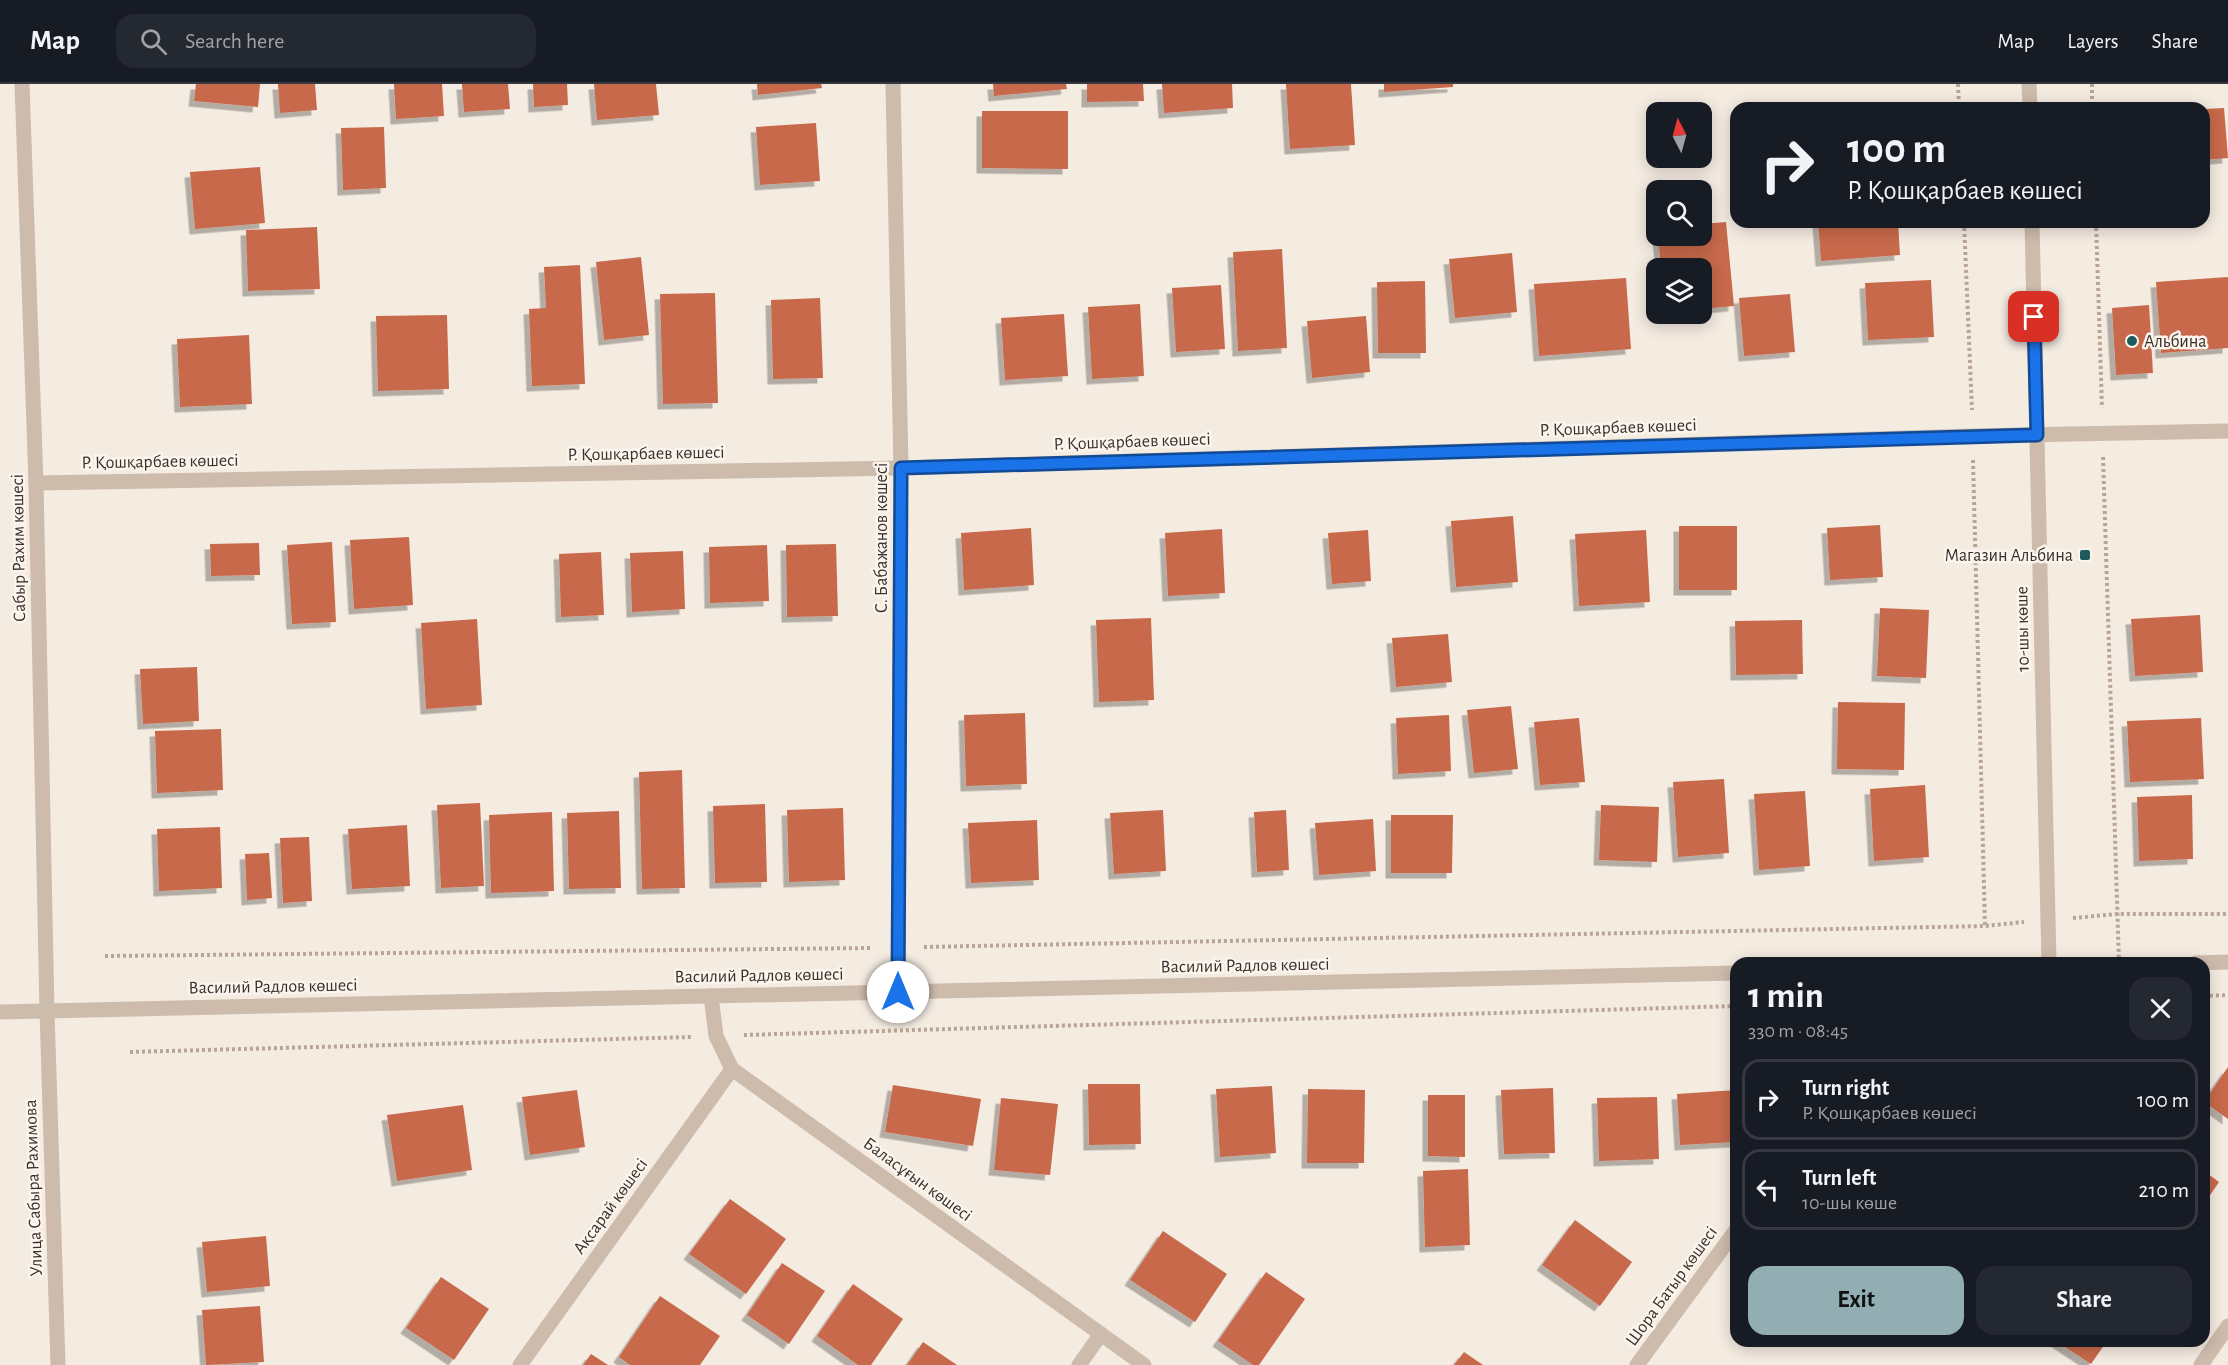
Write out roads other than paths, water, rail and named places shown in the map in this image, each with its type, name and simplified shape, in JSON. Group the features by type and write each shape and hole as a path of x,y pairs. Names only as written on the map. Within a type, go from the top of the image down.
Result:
{"street":[{"name":"Сабыр Рахим көшесі","path":"22,84 36,483 47,1011"},
{"name":"С. Бабажанов көшесі","path":"893,84 901,468 898,992"},
{"path":"2029,84 2030,102"},
{"name":"10-шы көше","path":"2032,228 2049,957"},
{"name":"Р. Қошқарбаев көшесі","path":"36,483 901,468 1973,436 2228,431"},
{"path":"2210,963 2228,962"},
{"name":"Василий Радлов көшесі","path":"0,1012 1730,973"},
{"name":"Баласұғын көшесі","path":"711,996 716,1036 732,1069 1144,1365"},
{"name":"Улица Сабыра Рахимова","path":"47,1011 58,1365"},
{"name":"Ақсарай көшесі","path":"520,1365 732,1069"},
{"name":"Шора Батыр көшесі","path":"1637,1365 1730,1238"},
{"path":"2201,1365 2228,1326"},
{"path":"1079,1365 1101,1334"}],"place":[{"name":"Альбина","path":"2132,341"},
{"name":"Магазин Альбина","path":"2085,555"}]}
